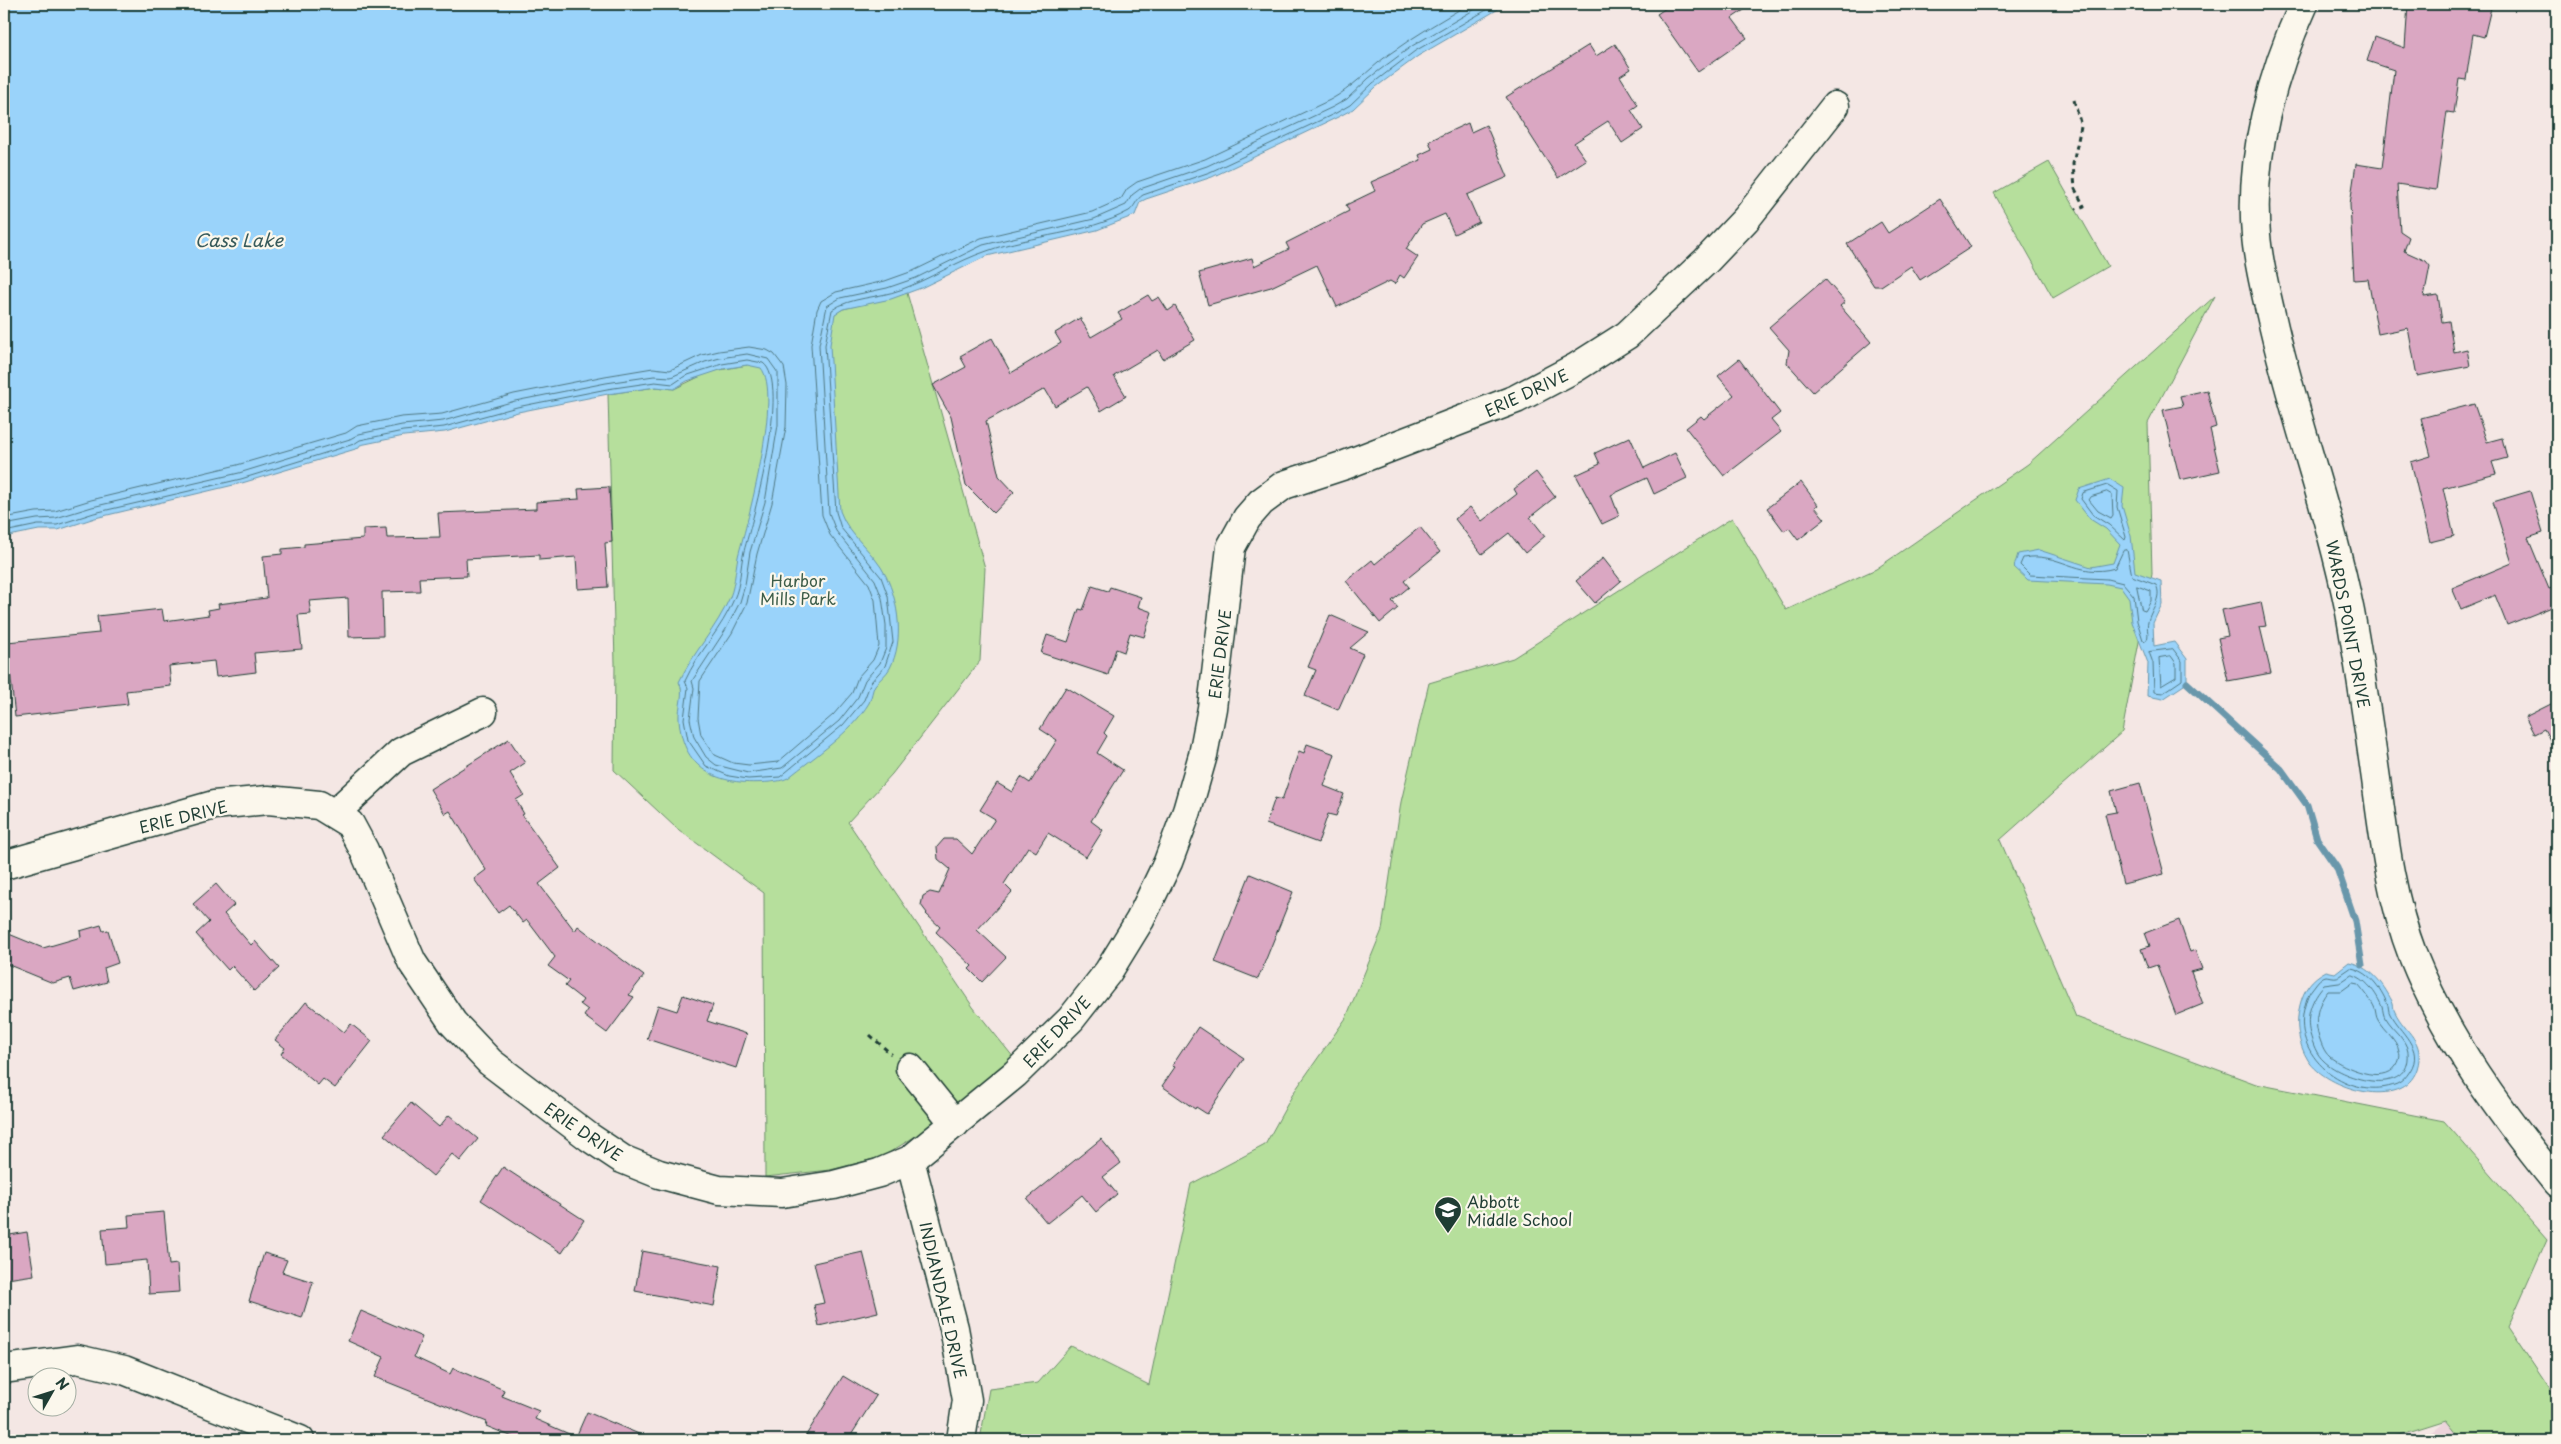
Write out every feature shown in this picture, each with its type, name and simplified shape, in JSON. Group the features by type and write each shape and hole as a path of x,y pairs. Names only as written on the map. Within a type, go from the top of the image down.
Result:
{"street":[{"name":"WARDS POINT DRIVE","path":"2304,4 2279,68 2265,126 2257,175 2256,235 2282,366 2335,549 2349,607 2365,698 2393,892 2413,956 2445,1022 2493,1098 2557,1183"},
{"name":"ERIE DRIVE","path":"4,865 214,805 268,800 319,805 350,824 364,850 412,962 453,1023 490,1062 581,1132 622,1159 659,1174 718,1190 782,1193 834,1185 879,1173 910,1160 1015,1074 1071,1019 1108,972 1140,920 1168,862 1187,811 1203,755 1212,708 1231,547 1247,518 1260,502 1284,485 1354,461 1516,399 1575,368 1627,335 1706,261 1746,219 1835,106"},
{"path":"334,814 402,752 484,712"},
{"path":"910,1068 955,1124"},
{"name":"INDIANDALE DRIVE","path":"910,1160 954,1328 967,1400 961,1440"},
{"path":"4,1369 77,1359 124,1370 300,1440"}],"path":[{"path":"2074,100 2081,126 2073,164 2075,189 2084,206 2076,209"}],"shaded area":[{"path":"2446,1420 2462,1440 2422,1440"}],"green space":[{"path":"2049,162 2108,266 2053,298 1994,193"},
{"name":"Harbor Mills Park","path":"907,293 985,568 980,661 892,774 848,822 973,1007 1014,1058 935,1124 882,1157 830,1170 765,1177 764,893 675,827 614,770 615,663 608,394 656,387 674,389 709,372 747,365 843,309"},
{"path":"2215,296 2148,423 2152,573 2122,732 2000,840 2076,1017 2256,1084 2444,1121 2547,1239 2508,1327 2557,1400 2557,1440 2462,1440 2446,1420 2383,1440 980,1440 989,1389 1038,1383 1071,1346 1149,1385 1191,1184 1265,1145 1294,1092 1346,1018 1382,930 1401,802 1429,683 1513,658 1732,518 1786,610 1876,569 2028,464"}],"water":[{"name":"Cass Lake","path":"4,4 1507,4 1418,56 1376,87 1353,109 1212,177 1146,199 1140,202 1135,215 1097,230 987,256 921,288 891,299 843,309 835,314 830,345 840,511 849,529 875,559 886,576 897,610 897,646 890,668 875,685 869,703 843,734 788,778 753,783 737,782 708,773 688,753 682,738 679,719 681,686 679,682 691,660 719,619 732,591 738,555 762,456 766,428 768,402 766,382 761,368 747,365 723,369 687,381 674,389 656,387 608,394 518,412 445,432 404,436 360,445 359,448 242,483 95,518 58,530 39,530 4,537"},
{"path":"2110,479 2124,488 2122,506 2131,536 2135,572 2161,581 2162,604 2153,623 2154,646 2174,642 2187,659 2187,683 2163,699 2147,696 2148,663 2132,622 2129,598 2121,587 2107,584 2028,580 2014,567 2018,554 2039,550 2091,567 2113,563 2120,544 2106,529 2090,519 2075,500 2079,489"},
{"path":"2349,962 2364,968 2380,982 2392,1001 2394,1011 2417,1044 2419,1059 2417,1069 2409,1082 2397,1090 2381,1093 2364,1092 2331,1080 2317,1070 2308,1060 2302,1047 2298,1033 2298,1012 2306,989 2321,974 2326,971 2335,973"}],"building":[{"path":"1672,4 1753,4 1732,18 1747,38 1698,72 1657,14"},
{"path":"2408,4 2492,4 2484,37 2473,34 2466,80 2459,79 2454,113 2447,112 2436,190 2397,184 2400,231 2409,237 2404,251 2426,261 2430,266 2424,297 2438,295 2442,322 2449,321 2454,352 2467,349 2470,366 2417,376 2408,328 2378,334 2368,279 2354,280 2350,204 2356,164 2382,168 2390,104 2394,70 2367,61 2375,37 2405,48"},
{"path":"1615,44 1631,69 1620,76 1638,105 1631,110 1643,129 1622,143 1608,121 1574,143 1586,160 1558,178 1506,97 1589,45 1596,56"},
{"path":"1468,123 1471,132 1486,125 1508,177 1467,195 1479,222 1454,234 1445,214 1422,224 1406,249 1418,257 1404,278 1400,275 1395,284 1390,281 1337,307 1317,265 1271,287 1208,305 1199,273 1252,258 1254,266 1289,249 1286,243 1349,211 1346,205 1375,191 1371,182 1421,160 1419,155 1432,149 1429,141"},
{"path":"1940,199 1971,247 1920,280 1911,266 1881,286 1874,286 1847,244 1881,222 1888,233"},
{"path":"1825,279 1845,302 1840,306 1871,342 1813,392 1787,363 1789,350 1769,327"},
{"path":"1148,295 1152,301 1159,297 1168,311 1175,306 1195,340 1163,359 1158,350 1114,376 1126,396 1101,411 1087,387 1055,406 1045,389 986,421 999,476 1014,492 994,513 966,485 951,417 933,385 966,367 960,356 992,338 1011,373 1061,343 1055,333 1080,318 1091,337 1122,319 1118,313"},
{"path":"1739,359 1780,413 1771,420 1781,432 1724,476 1686,428 1701,416 1704,419 1734,395 1718,376"},
{"path":"2207,390 2216,427 2210,429 2220,471 2180,480 2163,410 2183,406 2180,396"},
{"path":"2474,404 2487,442 2502,438 2507,458 2492,462 2496,474 2443,488 2454,536 2430,542 2411,462 2431,456 2421,418"},
{"path":"1630,437 1644,468 1675,453 1687,478 1654,494 1647,478 1611,495 1619,516 1602,524 1576,475 1600,464 1595,453"},
{"path":"1536,472 1555,497 1530,517 1545,536 1525,553 1509,533 1482,554 1455,519 1470,507 1482,521 1517,494 1514,489"},
{"path":"1801,482 1818,505 1815,507 1825,519 1798,540 1789,528 1784,531 1767,508"},
{"path":"609,487 612,542 605,543 608,587 578,589 576,557 539,560 539,555 466,559 467,576 419,578 420,591 382,592 383,636 349,637 348,598 309,601 311,614 298,615 302,649 254,653 256,672 216,677 214,661 169,666 171,686 126,691 128,704 15,717 7,642 99,633 97,616 162,609 164,621 209,615 208,610 219,608 218,604 267,598 263,556 282,554 282,549 304,547 304,544 363,539 363,529 386,528 387,538 440,537 438,513 536,509 536,502 579,499 578,489"},
{"path":"2530,491 2543,533 2528,538 2549,589 2557,586 2557,605 2507,625 2495,595 2461,609 2452,588 2512,563 2493,502"},
{"path":"1420,527 1440,552 1404,581 1409,587 1392,601 1398,608 1380,623 1346,581 1372,560 1375,564"},
{"path":"1603,558 1621,581 1595,603 1576,581"},
{"path":"1092,586 1108,591 1110,587 1141,597 1138,607 1152,612 1144,637 1130,633 1124,652 1116,649 1108,675 1041,653 1047,635 1068,642 1079,609 1083,610"},
{"path":"2261,602 2266,626 2260,627 2271,673 2228,681 2218,638 2228,636 2222,610"},
{"path":"1330,615 1369,632 1350,648 1363,654 1338,710 1305,696 1316,670 1308,667"},
{"path":"1066,687 1114,716 1104,733 1107,736 1097,753 1123,770 1091,821 1103,830 1086,857 1048,833 1036,852 1028,847 1004,884 1012,892 977,930 1006,957 982,982 969,969 972,966 936,932 940,927 926,914 921,905 923,896 930,892 939,894 950,869 938,859 937,847 944,839 956,839 972,854 995,819 980,810 997,783 1012,792 1021,777 1030,783 1057,740 1040,729"},
{"path":"2557,701 2557,753 2544,729 2534,734 2525,717"},
{"path":"509,739 525,763 510,773 524,795 516,800 524,814 522,815 560,868 539,884 575,931 578,926 644,976 629,995 634,997 607,1033 584,1016 588,1010 580,1004 583,1000 565,986 569,981 548,966 555,957 527,920 523,923 509,905 498,913 474,879 486,870 450,811 445,814 430,789"},
{"path":"1307,744 1335,754 1324,786 1344,794 1336,816 1328,814 1318,843 1266,824 1275,798 1282,800 1299,751 1304,753"},
{"path":"2140,783 2164,874 2123,884 2105,814 2116,812 2111,791"},
{"path":"1250,874 1293,892 1258,979 1215,962"},
{"path":"216,884 234,905 224,914 251,945 255,941 279,968 254,991 232,966 228,970 196,934 209,922 193,904"},
{"path":"2179,920 2190,952 2195,950 2202,969 2191,972 2203,1004 2176,1015 2157,965 2148,968 2141,949 2150,946 2145,933"},
{"path":"101,925 103,931 108,930 118,963 104,968 107,982 74,991 70,978 53,983 4,963 4,932 43,948 81,937 80,931"},
{"path":"683,995 713,1005 707,1021 747,1034 736,1068 647,1039 658,1005 677,1011"},
{"path":"306,1002 344,1032 351,1024 372,1041 335,1088 323,1079 318,1085 281,1054 285,1048 275,1040"},
{"path":"1198,1027 1244,1058 1207,1114 1196,1107 1195,1109 1162,1086 1175,1067 1172,1066"},
{"path":"411,1103 439,1127 449,1115 478,1139 460,1161 452,1154 433,1176 384,1135"},
{"path":"1101,1139 1121,1163 1103,1177 1117,1194 1096,1212 1082,1195 1047,1223 1027,1199"},
{"path":"503,1167 584,1220 562,1253 481,1200"},
{"path":"164,1212 169,1265 177,1264 179,1292 149,1294 147,1260 105,1264 102,1229 129,1227 128,1215"},
{"path":"27,1232 34,1275 7,1279 4,1264 4,1236"},
{"path":"642,1251 721,1266 714,1306 635,1291"},
{"path":"863,1252 878,1312 819,1326 814,1305 824,1303 814,1263"},
{"path":"264,1253 287,1260 282,1272 313,1282 302,1318 249,1301"},
{"path":"361,1311 422,1337 414,1357 450,1374 453,1368 504,1390 502,1396 539,1411 535,1419 576,1437 587,1412 653,1440 520,1440 486,1426 487,1422 375,1377 384,1357 348,1341"},
{"path":"843,1376 876,1396 848,1440 803,1440"}],"waterway":[{"path":"2187,683 2281,769 2307,805 2317,839 2337,868 2355,921 2362,965"}],"place":[{"name":"Abbott Middle School","path":"1448,1234"}]}
